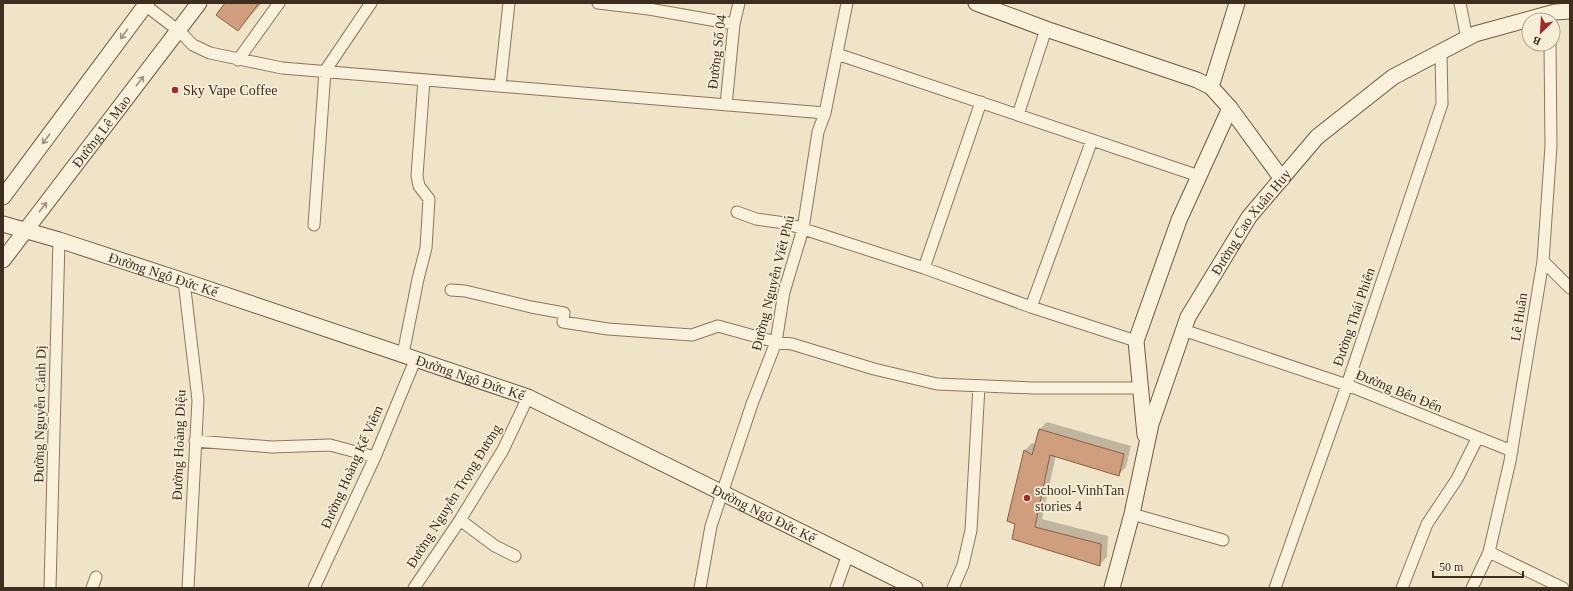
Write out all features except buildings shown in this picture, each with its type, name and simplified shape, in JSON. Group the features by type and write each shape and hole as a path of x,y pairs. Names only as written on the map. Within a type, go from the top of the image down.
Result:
{"street":[{"name":"Đường Lê Mao","path":"3,260 199,3"},
{"path":"238,60 279,3"},
{"path":"314,225 325,71 371,3"},
{"path":"500,86 509,3"},
{"path":"598,3 649,9 734,24"},
{"name":"Đường Số 04","path":"726,105 734,24 739,3"},
{"name":"Đường Nguyễn Viết Phú","path":"700,588 711,526 776,342 784,292 803,229 818,132 825,113 847,3"},
{"path":"976,3 1003,8 1046,29 1197,80 1211,87 1230,108 1282,179"},
{"path":"1211,87 1237,3"},
{"path":"1460,3 1467,39"},
{"path":"3,197 146,4 179,31 193,45 210,53 282,68 825,113"},
{"name":"Đường Cao Xuân Huy","path":"1112,588 1132,514 1151,424 1188,317 1249,217 1318,137 1393,77 1475,34 1521,22"},
{"path":"1018,115 1046,29"},
{"name":"Đường Thái Phiên","path":"1275,588 1442,104 1441,52"},
{"name":"Lê Huân","path":"1472,588 1489,552 1512,452 1543,261 1551,146 1550,52"},
{"path":"837,54 1199,176"},
{"name":"Đường Hoàng Kế Viêm","path":"314,588 375,457 409,356 418,279 426,248 428,199 419,186 417,176 424,80"},
{"path":"924,268 981,102"},
{"path":"1146,444 1136,341 1179,220 1230,108"},
{"path":"1031,307 1092,140"},
{"path":"737,212 756,218 785,223 924,268 1031,307 1136,341"},
{"name":"Đường Ngô Đức Kế","path":"3,224 59,240 184,281 528,397 915,588"},
{"name":"Đường Nguyễn Cảnh Dị","path":"50,588 59,240"},
{"path":"1543,261 1570,288"},
{"name":"Đường Hoàng Diệu","path":"184,281 190,344 198,392 188,588"},
{"path":"451,290 465,291 531,307 564,312 562,322 608,329 692,335 718,326 776,342 792,344 874,369 937,384 1140,388"},
{"name":"Đường Bến Đến","path":"1184,330 1346,385 1512,452"},
{"path":"953,588 963,565 971,530 979,386"},
{"name":"Đường Nguyễn Trọng Đương","path":"414,588 460,520 503,450 528,397"},
{"path":"1402,588 1427,524 1457,479 1478,439"},
{"path":"195,441 272,447 330,445 375,457"},
{"path":"1132,514 1223,540"},
{"path":"460,520 495,546 515,556"},
{"path":"1489,552 1563,588"},
{"path":"836,588 848,554"},
{"path":"92,588 96,577"}],"place":[{"name":"Sky Vape Coffee","path":"175,90"},
{"name":"school-VinhTan stories 4","path":"1027,498"}]}
